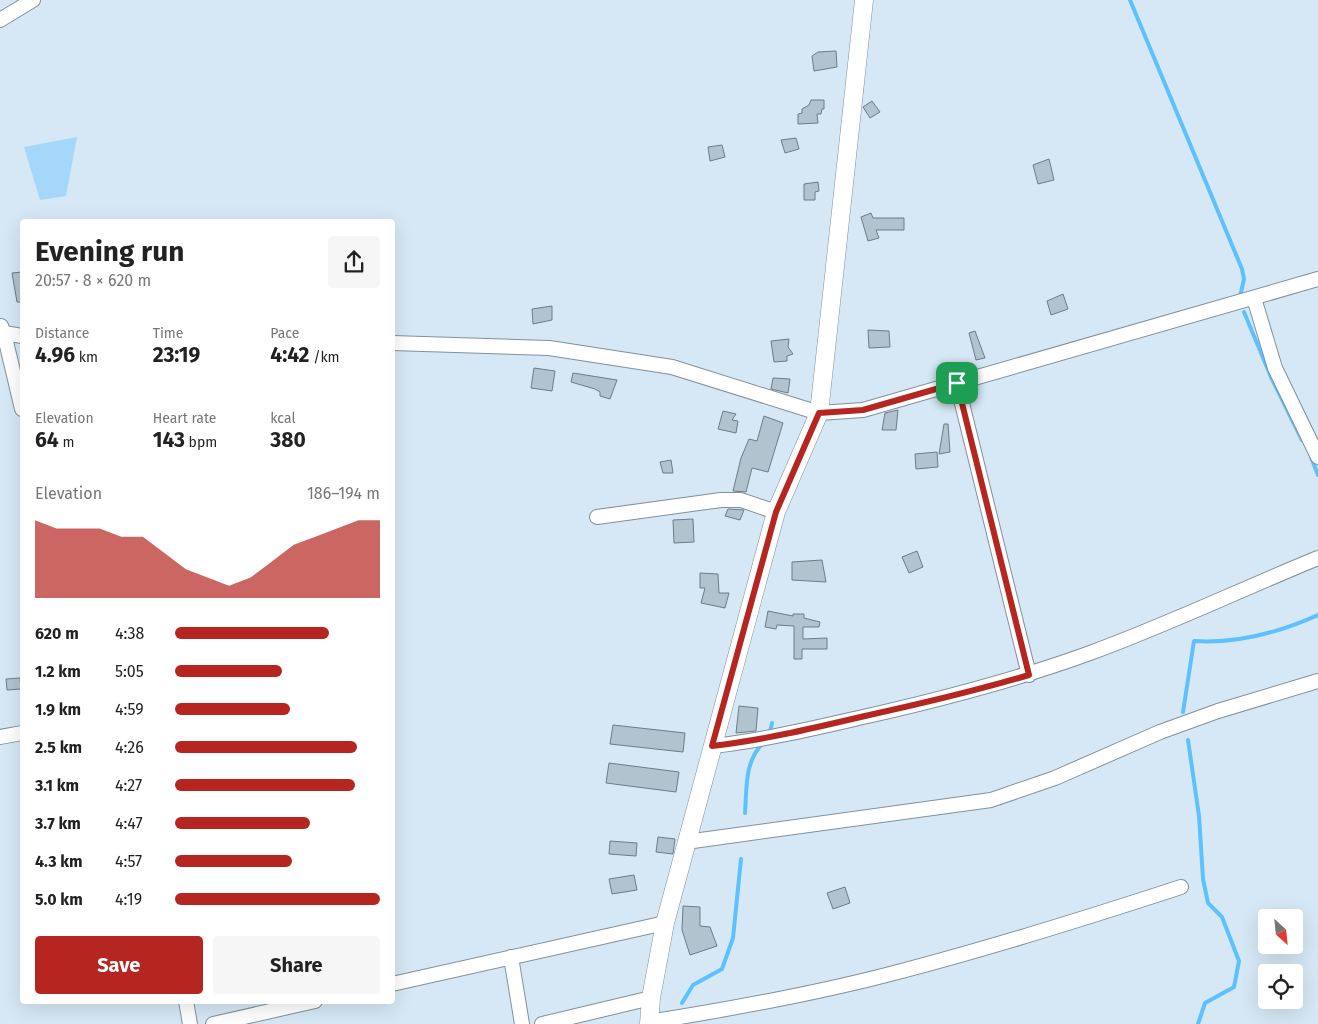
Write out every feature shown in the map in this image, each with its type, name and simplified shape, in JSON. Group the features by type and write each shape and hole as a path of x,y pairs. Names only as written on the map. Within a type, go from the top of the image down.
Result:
{"street":[{"path":"0,20 33,0"},
{"path":"864,0 819,413 776,512 665,923 651,998 649,1023 721,1010 894,973 1092,916 1180,887"},
{"path":"395,343 549,348 672,367 819,413 863,410 1318,279"},
{"path":"1254,298 1275,368 1318,457"},
{"path":"1,330 20,335"},
{"path":"1,330 20,401"},
{"path":"957,383 1029,675"},
{"path":"597,517 720,500 741,500 776,512"},
{"path":"712,746 804,731 972,692 1029,675 1093,652 1318,558"},
{"path":"686,842 991,800 1055,778 1160,732 1218,711 1318,681"},
{"path":"0,737 20,733"},
{"path":"395,983 665,923"},
{"path":"511,957 522,1024"},
{"path":"542,1024 651,998"},
{"path":"187,1004 190,1024"},
{"path":"213,1024 302,1004"}],"shaded area":[{"path":"77,137 66,196 40,200 24,147"}],"building":[{"path":"836,51 837,67 814,71 812,56 818,52"},
{"path":"811,100 824,100 824,109 822,109 821,114 817,114 818,123 798,124 798,114 802,113 802,109 809,105"},
{"path":"872,101 880,112 870,118 863,107"},
{"path":"796,138 799,149 785,153 781,140"},
{"path":"722,145 725,157 710,161 708,147"},
{"path":"1049,159 1054,180 1038,184 1033,165"},
{"path":"818,182 819,191 815,192 815,200 804,200 804,184"},
{"path":"871,213 873,218 904,218 904,230 876,230 879,238 868,241 861,217"},
{"path":"20,272 20,302 17,302 12,273"},
{"path":"1063,294 1068,309 1051,315 1047,301"},
{"path":"552,306 552,320 533,324 532,309"},
{"path":"868,330 889,331 890,347 869,348"},
{"path":"975,331 985,358 976,360 969,333"},
{"path":"789,339 788,347 793,354 787,356 787,361 774,362 771,341"},
{"path":"534,368 555,371 552,391 531,388"},
{"path":"573,373 617,380 610,399 600,396 600,392 595,389 571,382"},
{"path":"773,378 790,379 788,393 771,389"},
{"path":"898,410 896,430 882,430 885,413"},
{"path":"723,411 736,414 732,420 738,421 736,433 718,429"},
{"path":"764,416 783,423 768,472 752,468 746,492 733,491 741,458 749,439 757,441"},
{"path":"944,424 948,424 950,452 939,454"},
{"path":"937,452 938,467 916,469 915,454"},
{"path":"671,460 673,473 663,473 660,462"},
{"path":"728,509 744,510 740,520 725,516"},
{"path":"693,519 694,542 674,543 673,520"},
{"path":"917,551 923,567 909,573 902,557"},
{"path":"822,560 826,582 792,580 792,562"},
{"path":"700,573 718,574 719,593 729,593 725,608 701,603 705,588 700,588"},
{"path":"768,611 793,616 793,614 804,614 804,618 820,622 819,627 803,627 803,639 827,638 827,649 802,649 802,659 794,659 794,626 777,625 776,629 765,627"},
{"path":"20,678 20,689 7,690 6,679"},
{"path":"739,706 758,708 756,731 736,733"},
{"path":"613,725 685,733 683,752 610,744"},
{"path":"609,763 679,772 676,792 606,783"},
{"path":"658,837 675,839 673,854 656,852"},
{"path":"610,841 637,843 636,856 609,854"},
{"path":"634,875 637,890 612,894 609,879"},
{"path":"845,887 850,903 833,909 827,893"},
{"path":"683,906 700,907 700,926 710,927 717,946 690,955 682,930"}],"waterway":[{"path":"1130,0 1242,269 1244,279 1240,297"},
{"path":"1244,312 1271,377 1302,440"},
{"path":"1311,457 1318,475"},
{"path":"1183,712 1194,641 1226,641 1258,636 1289,627 1318,615"},
{"path":"770,732 772,723"},
{"path":"1188,740 1199,816 1203,879 1208,903 1222,917 1239,961 1234,987 1205,1003 1198,1024"},
{"path":"745,813 749,767 763,743"},
{"path":"682,1003 693,985 722,969 733,938 741,859"}],"route":[{"path":"957,383 1029,675 972,692 804,731 712,746 776,512 819,413 863,410 957,383"}]}
